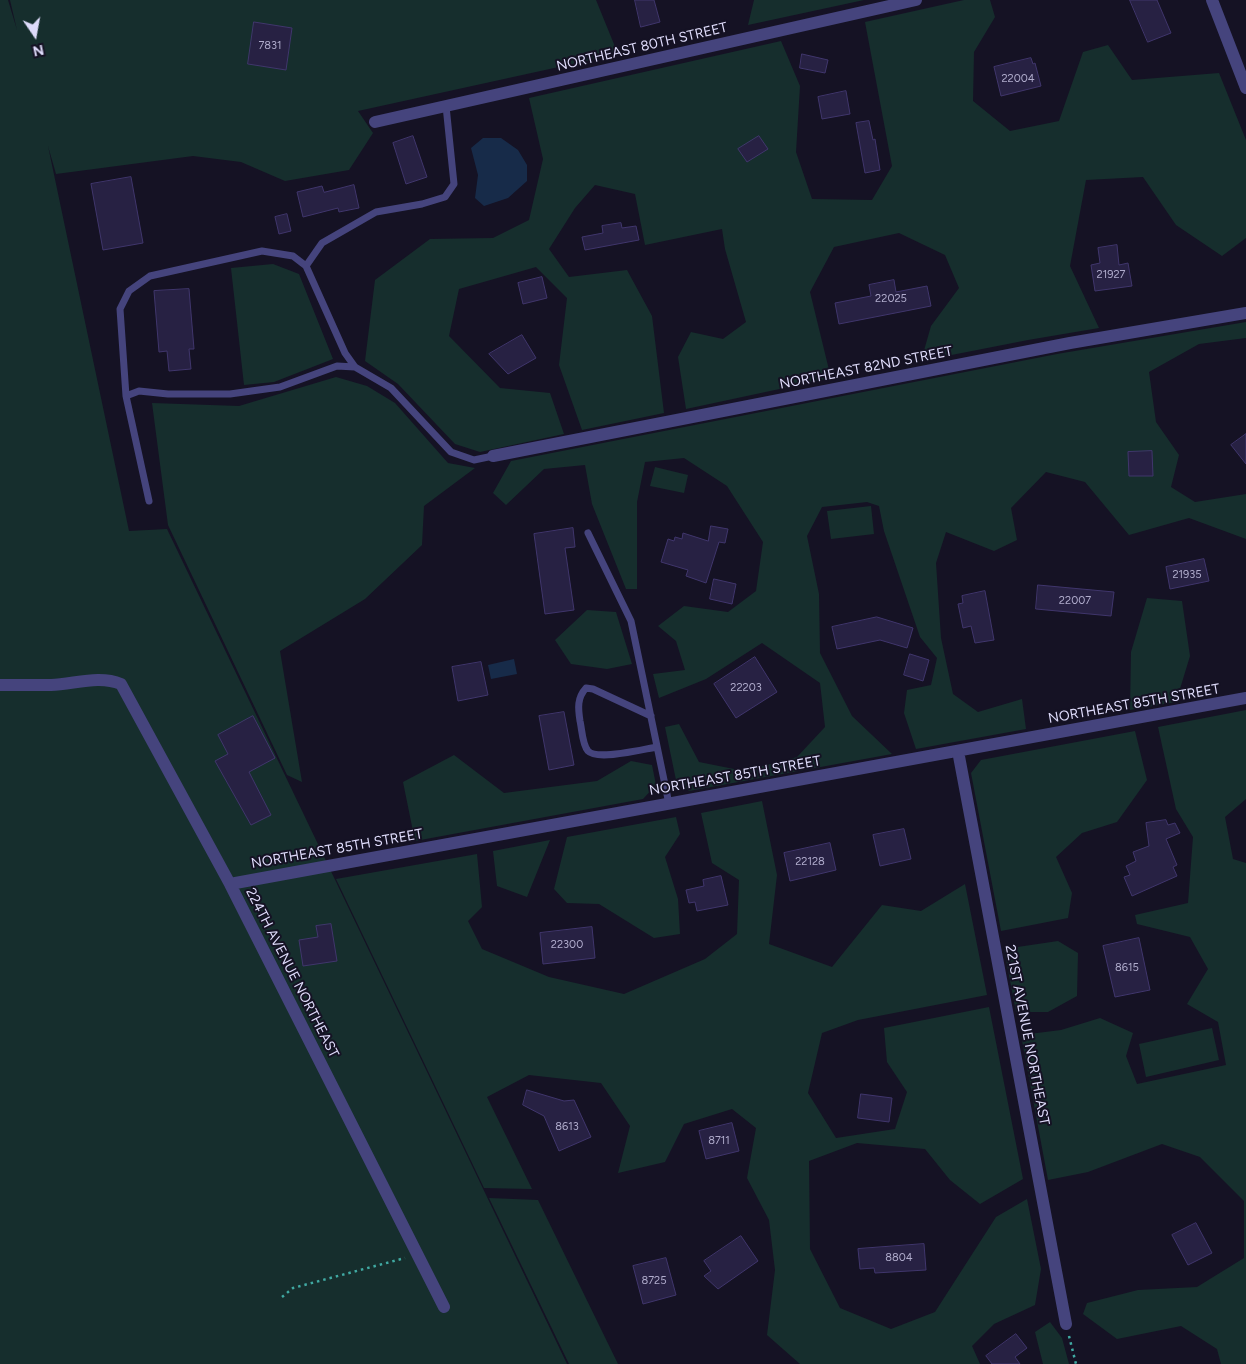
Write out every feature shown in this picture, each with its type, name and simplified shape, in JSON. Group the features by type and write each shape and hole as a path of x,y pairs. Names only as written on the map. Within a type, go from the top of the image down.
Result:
{"street":[{"name":"NORTHEAST 80TH STREET","path":"375,122 916,0"},
{"path":"1212,0 1246,88"},
{"name":"NORTHEAST 82ND STREET","path":"493,456 1060,344 1246,313"},
{"name":"224TH AVENUE NORTHEAST","path":"0,685 52,685 99,680 122,684 230,884 444,1307"},
{"name":"NORTHEAST 85TH STREET","path":"230,884 1246,698"},
{"name":"221ST AVENUE NORTHEAST","path":"958,751 1066,1324"}],"lane":[{"path":"306,266 322,243 376,212 422,204 445,197 454,184 446,106"},
{"path":"149,501 126,396 120,309 129,291 150,276 262,251 294,256 306,266 345,353 355,367 391,388 450,452 474,460 493,456"},
{"path":"126,396 139,391 168,394 230,394 280,387 337,366 355,367"},
{"path":"588,533 631,620 669,804"},
{"path":"651,716 593,689 586,688 580,694 578,708 588,751 595,755 616,754 657,747"}],"path":[{"path":"282,1298 293,1288 385,1265 417,1254"},
{"path":"1066,1324 1076,1364"}],"green space":[{"path":"0,0 8,0 17,30 10,0 596,0 618,54 358,111 373,133 349,170 285,181 241,162 193,156 56,174 48,146 129,531 167,529 567,1364 0,1364"},
{"path":"754,0 864,0 748,25"},
{"path":"964,0 990,0 995,17 974,52 973,101 1010,131 1059,121 1083,52 1108,45 1132,80 1219,73 1246,140 1246,238 1222,256 1176,225 1143,177 1086,180 1070,266 1099,328 921,361 931,326 959,288 945,255 899,233 834,247 810,292 831,378 686,409 678,357 691,332 723,339 746,322 725,249 722,229 645,245 635,194 595,185 575,208 549,249 569,277 627,270 652,316 664,413 582,430 559,365 567,298 536,267 459,289 449,336 500,388 550,393 564,434 480,452 455,444 398,384 365,361 375,280 430,239 493,238 529,220 543,159 529,98 781,41 800,86 796,152 812,199 872,200 892,166 865,22"},
{"path":"273,264 299,274 333,359 274,382 244,385 231,268"},
{"path":"1246,322 1246,338 1199,344 1149,372 1156,422 1179,455 1171,487 1195,502 1246,494 1246,539 1189,518 1129,535 1085,482 1046,472 1011,508 1017,540 994,551 946,532 936,563 941,638 953,694 978,712 1022,699 1026,729 916,749 904,713 907,690 931,685 937,658 920,637 884,531 879,506 867,502 822,507 807,536 819,594 820,653 852,716 892,754 689,791 676,780 665,727 679,724 699,762 744,771 797,757 825,727 820,683 762,643 706,679 659,698 653,674 685,670 676,641 658,626 684,606 728,612 756,591 763,542 727,486 684,458 645,462 637,502 637,589 626,589 592,504 585,465 544,469 506,505 493,493 511,461 1057,354"},
{"path":"336,377 367,386 395,403 448,463 475,468 424,506 422,545 365,599 280,651 302,782 287,775 168,525 152,403 239,406"},
{"path":"655,467 688,475 684,493 650,486"},
{"path":"871,506 874,534 831,539 827,511"},
{"path":"1147,598 1182,601 1190,656 1176,702 1130,710 1131,652"},
{"path":"587,610 616,612 632,664 607,669 571,664 555,640"},
{"path":"1246,710 1246,799 1225,817 1233,859 1246,863 1246,1364 1221,1364 1217,1349 1181,1326 1117,1339 1083,1314 1087,1303 1138,1290 1197,1287 1244,1258 1244,1201 1200,1157 1162,1144 1088,1172 1048,1180 1021,1035 1061,1030 1100,1018 1133,1033 1126,1056 1137,1084 1226,1065 1218,1022 1187,1004 1208,969 1190,937 1137,924 1135,915 1188,903 1193,837 1176,809 1158,727"},
{"path":"1135,731 1147,780 1117,822 1082,833 1056,857 1072,893 1068,918 1001,931 971,773 981,760"},
{"path":"454,755 504,793 597,781 631,761 652,765 656,785 643,799 415,841 403,782"},
{"path":"762,801 777,875 769,944 832,967 882,905 921,911 965,884 987,995 858,1020 822,1033 808,1093 836,1138 895,1129 907,1092 887,1062 884,1028 989,1007 1023,1179 980,1204 950,1180 925,1149 857,1143 809,1161 810,1249 840,1308 891,1329 935,1312 996,1217 1027,1199 1041,1269 1035,1305 994,1324 972,1346 980,1364 800,1364 767,1335 775,1270 769,1220 747,1178 756,1128 732,1109 684,1124 665,1162 618,1173 630,1126 601,1083 529,1075 487,1097 532,1189 484,1188 336,879 477,854 482,907 468,921 482,949 549,977 624,994 705,959 737,934 739,880 712,863 701,813"},
{"path":"676,817 680,834 665,857 678,899 680,934 654,938 599,904 567,903 554,889 567,837"},
{"path":"550,840 527,897 497,886 493,851"},
{"path":"1058,941 1078,953 1077,996 1048,1012 1016,1012 1004,949"},
{"path":"1212,1028 1219,1060 1146,1077 1139,1044"},
{"path":"489,1198 538,1200 618,1364 569,1364"},
{"path":"1050,1322 1062,1338 1069,1364 1043,1364 1035,1332"}],"water":[{"path":"483,138 501,138 518,150 527,165 527,181 508,198 484,206 475,198 478,175 471,148"},
{"path":"514,659 517,674 491,679 488,665"}],"building":[{"path":"635,0 654,0 660,22 641,27"},
{"path":"1130,0 1157,0 1171,33 1148,42"},
{"path":"254,22 292,28 286,70 248,64"},
{"path":"802,54 828,60 825,73 800,68"},
{"path":"1031,58 1033,64 1035,63 1041,86 1001,96 994,67"},
{"path":"846,91 850,114 822,119 818,97"},
{"path":"869,121 873,140 875,139 880,170 865,173 856,123"},
{"path":"413,136 427,177 406,184 393,143"},
{"path":"759,136 768,149 747,162 738,149"},
{"path":"131,177 143,243 103,250 91,184"},
{"path":"354,185 359,208 339,212 338,208 303,217 297,192 322,186 324,192"},
{"path":"287,214 291,231 279,234 275,217"},
{"path":"621,223 622,228 636,226 639,240 585,250 582,237 603,233 602,226"},
{"path":"1117,245 1119,265 1128,263 1132,286 1095,291 1091,265 1100,263 1098,248"},
{"path":"542,277 547,298 523,304 518,283"},
{"path":"894,280 896,292 927,286 931,306 839,324 835,303 871,296 869,285"},
{"path":"189,289 194,349 189,349 191,369 169,371 167,351 159,352 154,291"},
{"path":"522,335 536,358 508,374 489,354"},
{"path":"1246,434 1246,464 1231,445"},
{"path":"1152,451 1153,476 1129,476 1128,452"},
{"path":"711,526 728,529 725,543 719,542 706,583 686,576 688,570 661,562 668,539 674,541 675,537 682,539 683,533 708,541"},
{"path":"573,528 575,547 565,548 574,610 545,614 534,534"},
{"path":"1204,559 1209,581 1170,589 1166,567"},
{"path":"714,579 736,584 732,604 710,599"},
{"path":"1038,585 1114,592 1111,616 1036,609"},
{"path":"985,591 994,640 975,643 971,626 963,628 958,604 963,603 962,596"},
{"path":"877,617 913,628 907,648 880,640 837,649 832,627"},
{"path":"910,654 929,660 923,681 904,675"},
{"path":"755,657 777,692 736,718 714,684"},
{"path":"481,662 488,695 458,701 452,667"},
{"path":"564,712 574,765 549,770 539,716"},
{"path":"253,716 275,758 249,772 271,815 251,825 215,761 228,754 218,735"},
{"path":"1166,820 1168,825 1175,823 1180,833 1166,839 1177,865 1173,867 1177,876 1132,896 1124,877 1130,875 1126,866 1136,861 1133,852 1149,846 1146,823"},
{"path":"904,829 911,859 880,866 873,835"},
{"path":"830,843 836,870 790,881 784,853"},
{"path":"721,876 728,905 697,911 695,902 689,903 686,890 704,886 703,880"},
{"path":"331,924 337,961 303,966 299,940 318,937 316,926"},
{"path":"592,927 595,958 543,964 540,933"},
{"path":"1139,938 1150,990 1115,997 1103,946"},
{"path":"527,1090 564,1101 574,1100 591,1137 559,1151 544,1116 523,1105"},
{"path":"861,1094 892,1098 889,1122 858,1118"},
{"path":"732,1123 739,1151 706,1159 699,1131"},
{"path":"1196,1223 1212,1253 1188,1265 1172,1235"},
{"path":"741,1236 758,1261 718,1289 704,1276 711,1271 704,1261"},
{"path":"924,1244 926,1270 875,1273 874,1268 860,1269 858,1249"},
{"path":"666,1258 676,1295 643,1304 633,1266"},
{"path":"1016,1334 1027,1348 1015,1357 1020,1364 992,1364 986,1356"}]}
